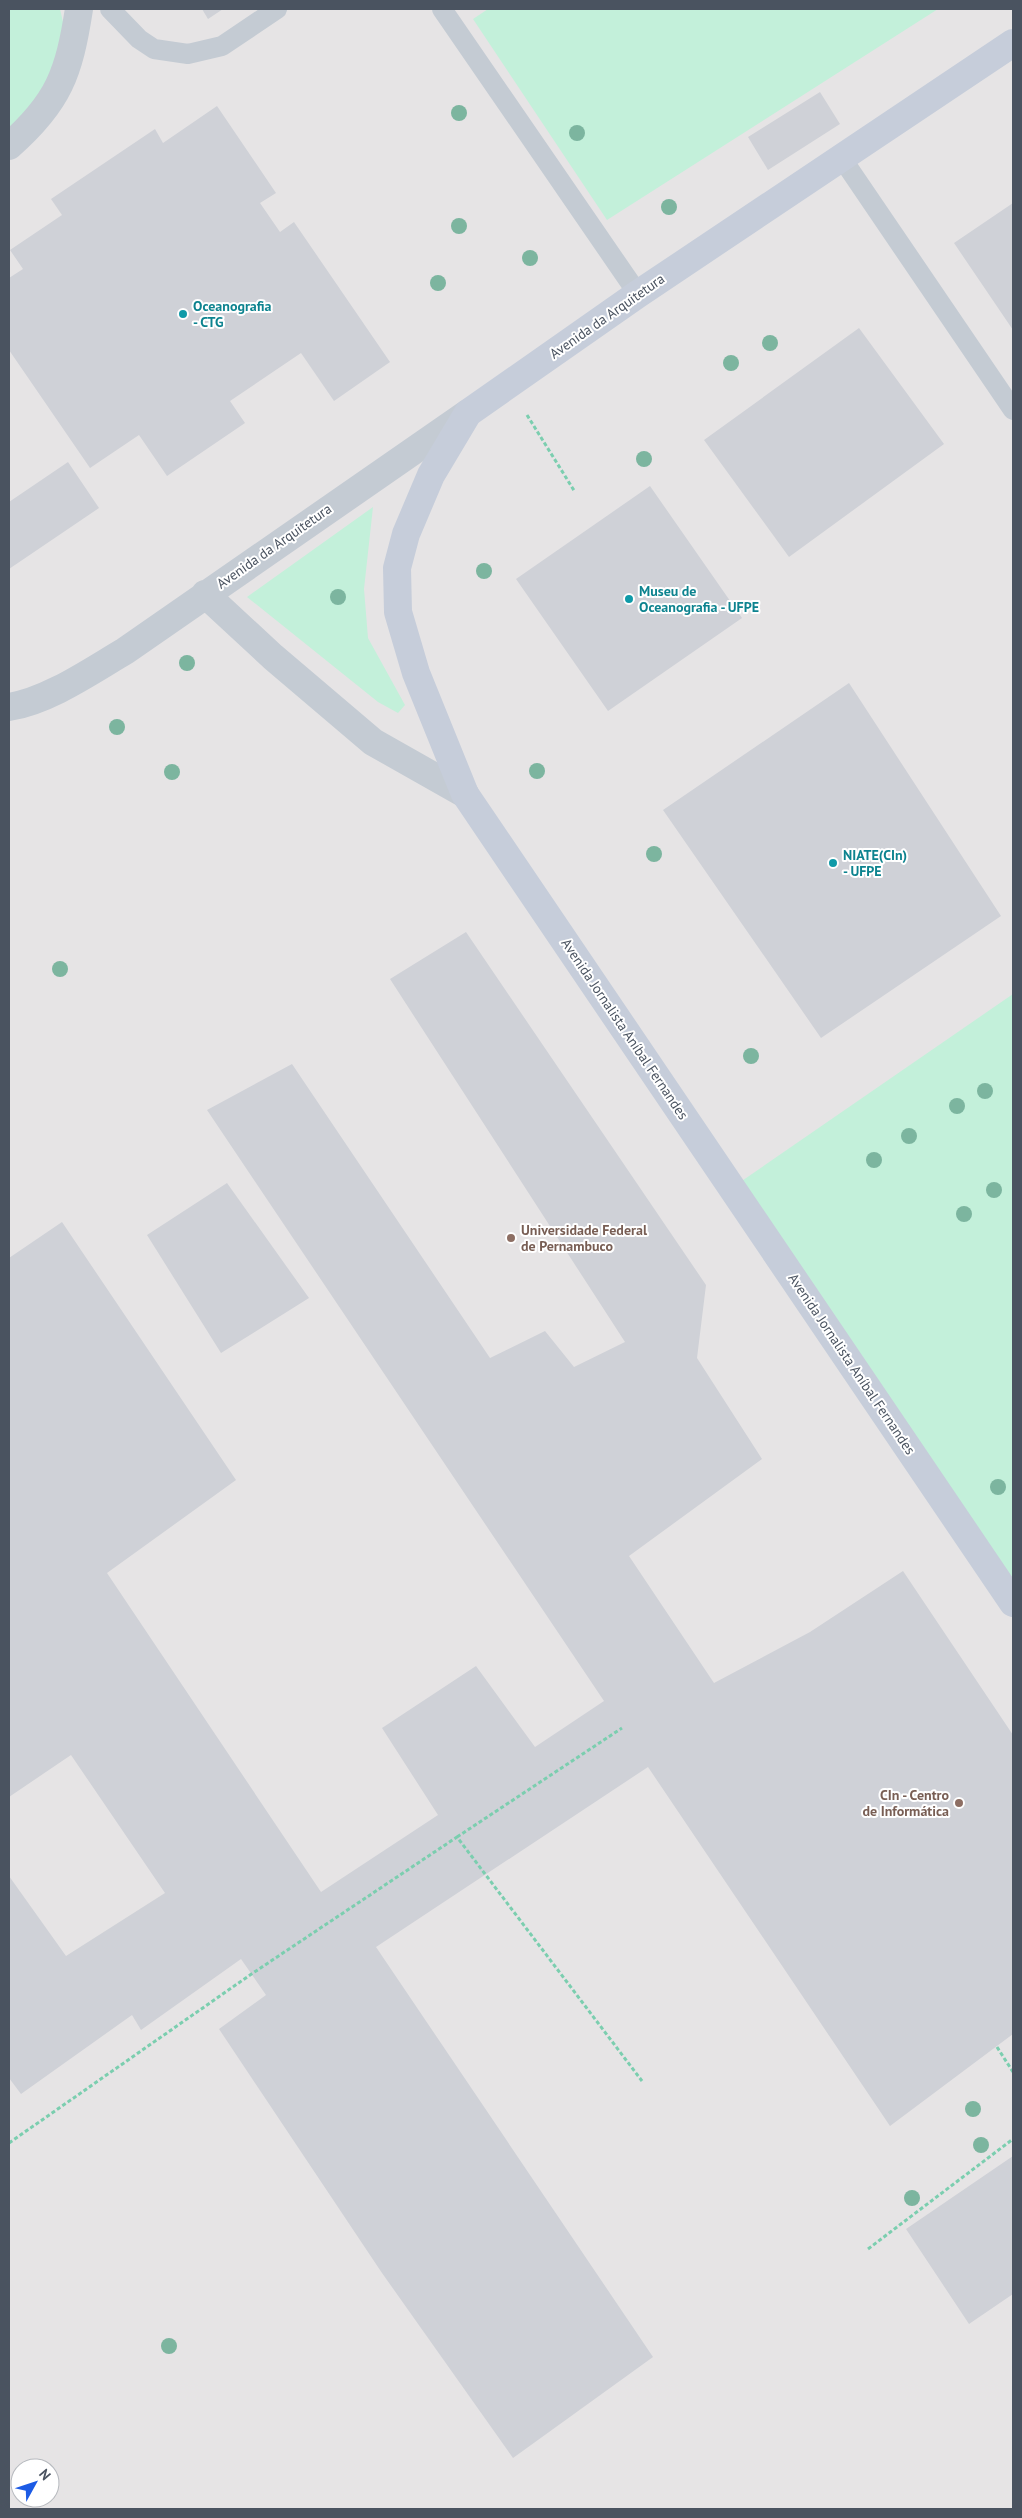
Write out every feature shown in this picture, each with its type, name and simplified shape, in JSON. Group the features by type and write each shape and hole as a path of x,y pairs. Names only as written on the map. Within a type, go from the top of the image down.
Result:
{"street":[{"path":"9,146 51,103 63,76 74,43 79,9"},
{"name":"Avenida da Arquitetura","path":"9,707 20,705 73,682 125,651 638,294 1013,43"},
{"name":"Avenida Jornalista Aníbal Fernandes","path":"468,413 431,475 406,534 398,568 398,612 416,673 465,794 1013,1603"},
{"name":"Avenida da Arquitetura","path":"206,594 273,657 373,742 465,794"}],"lane":[{"path":"110,9 139,40 154,49 188,54 222,46 277,9"},
{"path":"442,9 638,294"},
{"path":"841,157 1013,410"}],"path":[{"path":"508,385 575,492"},
{"path":"9,2143 250,1974 622,1728"},
{"path":"457,1837 642,2081"},
{"path":"996,2047 1013,2072"},
{"path":"868,2249 1013,2139"}],"shaded area":[{"name":"Universidade Federal de Pernambuco","path":"9,9 1013,9 1013,2509 9,2509"}],"green space":[{"path":"9,9 60,9 65,31 66,55 37,104 9,131"},
{"path":"488,9 938,9 607,220 473,19"},
{"path":"373,507 364,589 368,638 405,705 398,713 378,702 247,597"},
{"path":"1013,994 1013,1596 733,1187"}],"building":[{"path":"202,9 223,9 208,19"},
{"path":"820,92 840,124 768,170 748,137"},
{"name":"Oceanografia - CTG","path":"217,106 276,193 260,203 280,232 294,222 390,362 334,401 301,353 230,401 245,423 167,476 139,435 90,468 9,350 9,278 23,269 10,250 62,215 51,199 155,129 163,143"},
{"path":"1013,203 1013,330 954,243"},
{"path":"859,328 944,444 789,557 704,440"},
{"path":"68,462 99,508 9,569 9,502"},
{"name":"Museu de Oceanografia - UFPE","path":"650,486 742,618 608,711 516,579"},
{"name":"NIATE(CIn) - UFPE","path":"849,683 1001,916 821,1038 663,810"},
{"path":"466,932 706,1285 697,1358 762,1459 629,1556 714,1683 810,1632 903,1571 1013,1735 1013,2034 890,2126 648,1767 376,1947 653,2357 513,2458 382,2273 219,2029 266,1995 241,1959 141,2030 132,2015 21,2094 9,2078 9,1876 66,1956 165,1893 71,1755 9,1797 9,1258 62,1222 236,1480 107,1573 321,1892 438,1815 382,1728 476,1666 535,1747 604,1701 207,1110 292,1064 490,1358 545,1331 574,1367 625,1342 390,979"},
{"path":"227,1183 309,1298 221,1353 147,1235"},
{"path":"1013,2156 1013,2294 969,2324 906,2229"}],"place":[{"name":"Oceanografia - CTG","path":"183,314"},
{"name":"Museu de Oceanografia - UFPE","path":"629,599"},
{"name":"NIATE(CIn) - UFPE","path":"833,863"},
{"name":"Universidade Federal de Pernambuco","path":"511,1238"},
{"name":"CIn - Centro de Informática","path":"959,1803"}]}
